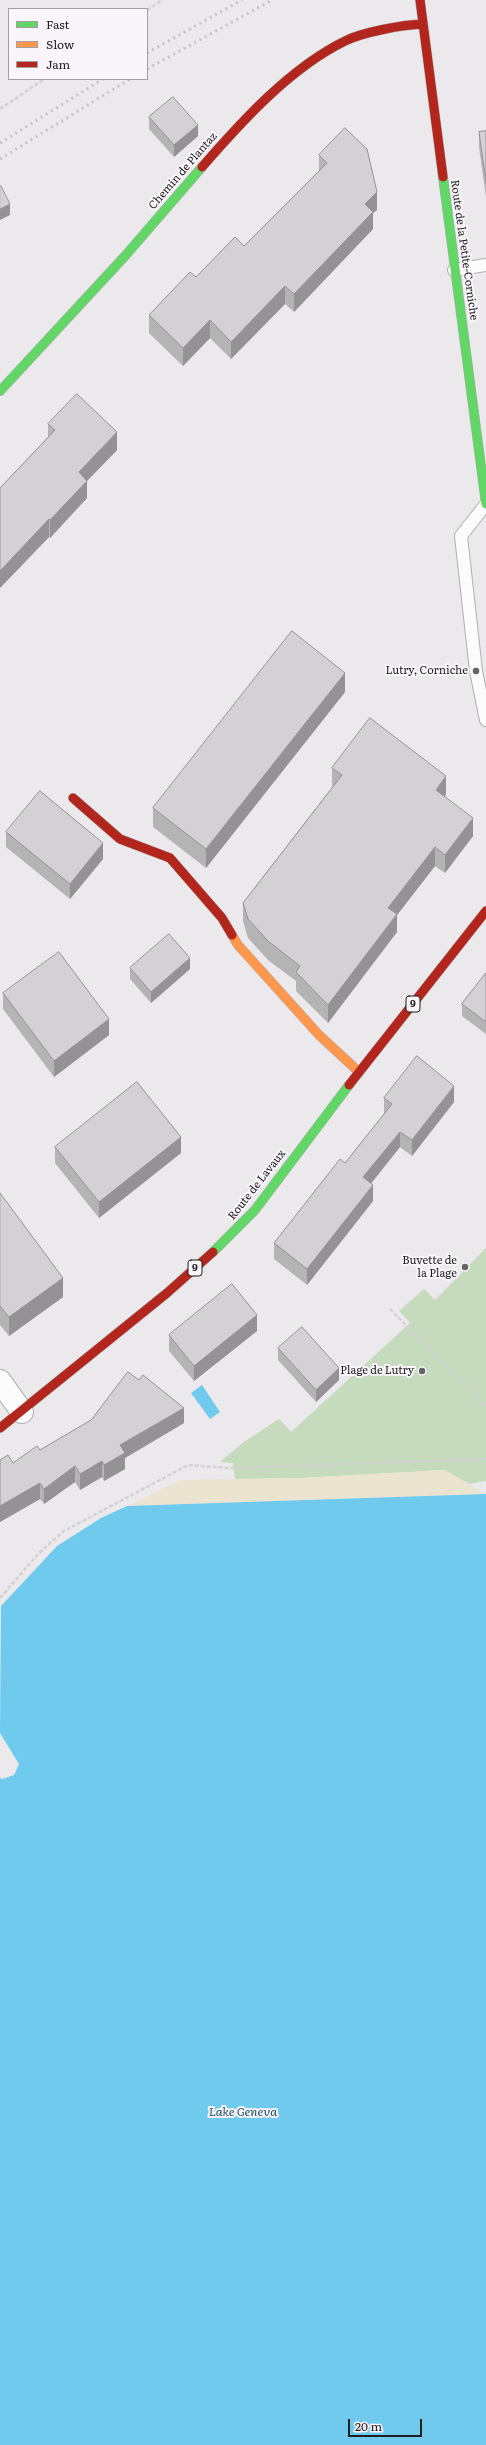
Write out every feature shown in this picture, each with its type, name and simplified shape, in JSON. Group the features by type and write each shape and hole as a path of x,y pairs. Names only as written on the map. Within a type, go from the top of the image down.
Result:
{"street":[{"name":"Route de la Petite-Corniche","path":"420,0 454,270 484,458 486,504"},
{"name":"Chemin de Plantaz","path":"0,391 125,256 236,128 306,64 346,40 404,25 422,24"},
{"path":"73,798 120,839 170,858 222,918 238,946 319,1035 359,1072"},
{"name":"Route de Lavaux","path":"0,1428 22,1412 167,1293 227,1240 254,1210 359,1072 486,911"},
{"path":"0,1380 22,1412"}],"lane":[{"path":"454,270 486,266"},
{"path":"486,504 461,536 476,671 486,720"}],"path":[{"path":"148,9 162,0"},
{"path":"0,109 43,80"},
{"path":"390,1309 486,1406"},
{"path":"0,1598 39,1553 64,1531 188,1465 228,1468 486,1459"}],"green space":[{"name":"Plage de Lutry","path":"486,1248 486,1481 469,1484 444,1470 302,1478 235,1479 233,1463 220,1462 241,1444 279,1419 291,1432 410,1323 399,1311 424,1289 435,1300"}],"sand":[{"path":"445,1470 486,1494 127,1506 180,1480 302,1478"}],"water":[{"path":"202,1385 220,1412 210,1419 191,1393"},
{"name":"Lake Geneva","path":"486,1494 486,2445 0,2445 0,1778 2,1779 14,1775 19,1764 0,1733 1,1606 57,1546 101,1518 127,1506"}],"building":[{"path":"173,97 198,125 174,145 149,117"},
{"path":"345,128 367,149 377,192 365,204 373,212 294,294 285,286 231,342 210,320 183,348 149,315 190,272 196,277 235,237 244,246 327,163 319,155"},
{"path":"486,131 486,182 479,132"},
{"path":"0,186 10,204 0,209"},
{"path":"77,394 117,432 79,472 87,481 0,571 0,488 55,430 48,424"},
{"path":"292,631 345,673 206,849 153,808"},
{"path":"370,718 446,776 436,790 473,818 445,855 435,847 388,908 397,914 328,1005 296,972 300,966 268,941 248,919 243,903 342,775 332,768"},
{"path":"40,791 103,843 70,884 6,832"},
{"path":"169,934 190,958 151,992 130,968"},
{"path":"59,952 109,1019 54,1061 3,993"},
{"path":"486,973 486,1022 462,1004"},
{"path":"417,1056 454,1086 412,1140 400,1132 363,1177 373,1185 307,1269 274,1243 340,1159 345,1163 392,1104 384,1098"},
{"path":"137,1082 181,1137 99,1202 55,1147"},
{"path":"0,1193 63,1278 9,1317 0,1306"},
{"path":"232,1284 257,1315 194,1366 169,1335"},
{"path":"302,1327 339,1368 316,1390 278,1348"},
{"path":"128,1372 139,1380 143,1375 184,1408 120,1445 125,1453 104,1465 102,1461 80,1474 75,1466 44,1489 40,1483 0,1506 0,1460 8,1455 13,1463 37,1446 40,1450 91,1420"}],"railway":[{"path":"148,52 242,0"},
{"path":"148,68 272,0"},
{"path":"0,143 101,80"},
{"path":"0,159 128,80"}],"traffic: fast":[{"path":"0,391 125,256 202,167"},
{"path":"443,177 486,504"},
{"path":"213,1252 255,1210 349,1085"}],"traffic: slow":[{"path":"232,935 238,945 319,1035 359,1072"}],"traffic: jam":[{"path":"420,0 443,177"},
{"path":"202,167 233,132 268,97 286,81 325,52 345,41 372,32 394,27 422,24"},
{"path":"73,798 120,839 170,858 222,918 232,935"},
{"path":"349,1085 486,911"},
{"path":"0,1428 167,1293 213,1252"}],"place":[{"name":"Lutry, Corniche","path":"476,671"},
{"name":"Buvette de la Plage","path":"465,1267"},
{"name":"Plage de Lutry","path":"422,1371"}]}
